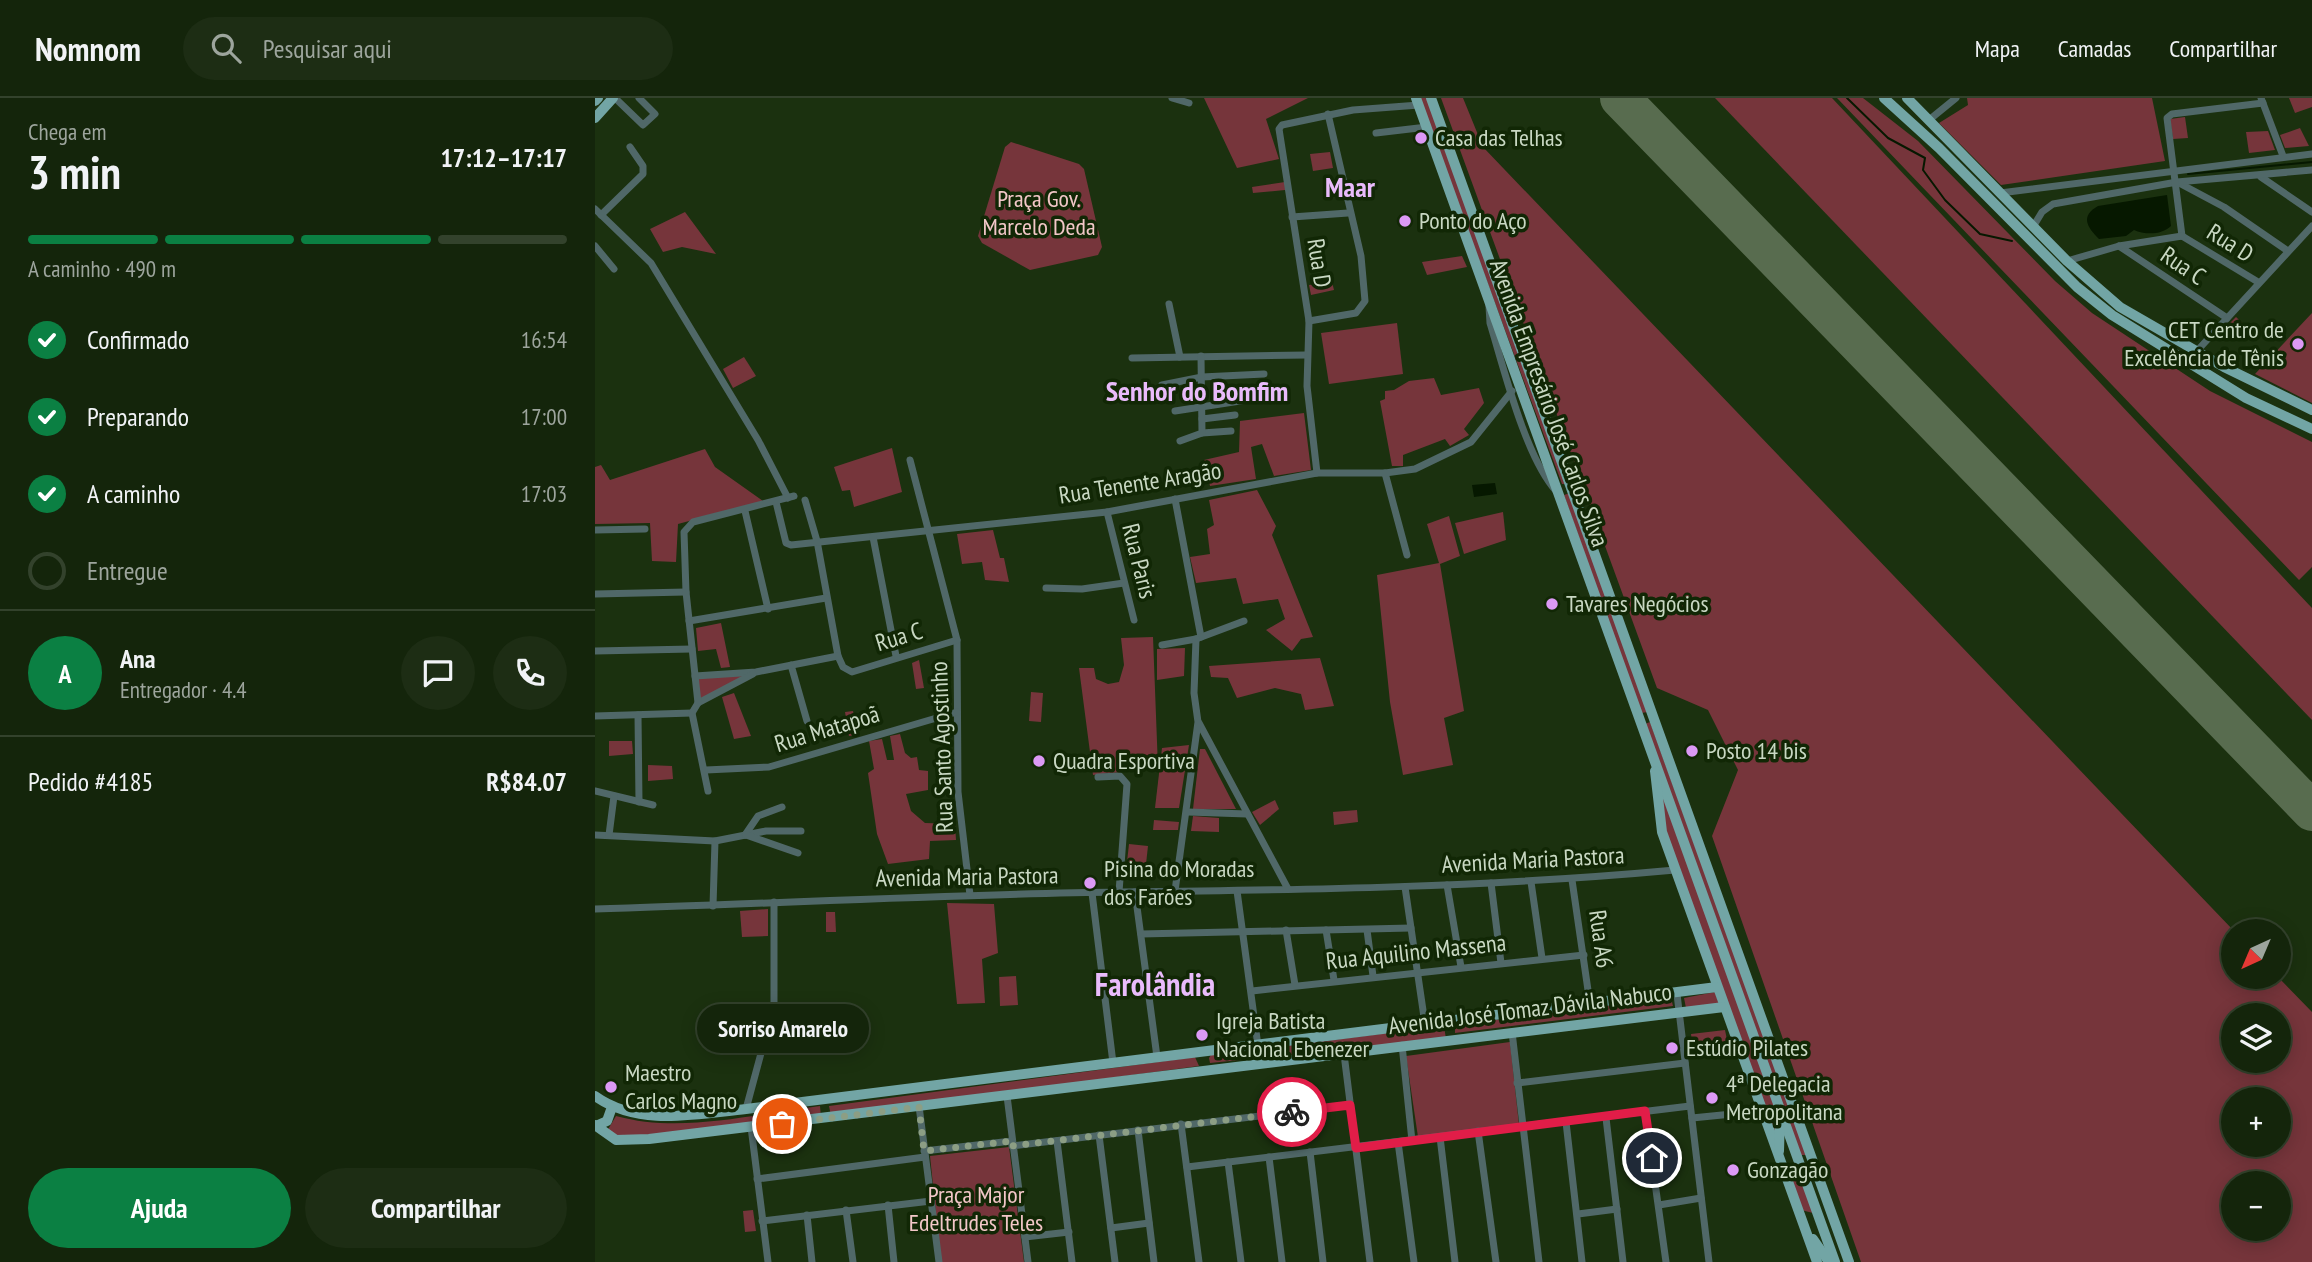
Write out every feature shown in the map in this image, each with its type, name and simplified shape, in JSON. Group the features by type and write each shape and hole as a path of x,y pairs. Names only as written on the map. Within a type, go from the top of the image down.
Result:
{"main road":[{"path":"595,118 614,98"},
{"name":"Avenida Empresário José Carlos Silva","path":"1431,98 1849,1262"},
{"path":"1884,98 1939,148 2077,287 2112,315 2237,392 2312,429"},
{"path":"1907,98 2067,261 2120,307 2196,352 2311,409 2309,418 2300,424"},
{"name":"Avenida Empresário José Carlos Silva","path":"1417,101 1490,302 1529,425 1558,492 1835,1262"},
{"path":"1558,492 1572,487"},
{"path":"1640,723 1647,718 1655,719"},
{"name":"Avenida Empresário José Carlos Silva","path":"1654,757 1659,820 1675,870 1817,1262"},
{"name":"Avenida José Tomaz Dávila Nabuco","path":"612,1107 648,1112 746,1109 1717,987"},
{"name":"Avenida José Tomaz Dávila Nabuco","path":"595,1126 622,1142 828,1119 1402,1045 1724,1007"},
{"path":"1447,1021 1450,1041"},
{"path":"1201,1053 1204,1072"},
{"path":"595,1096 612,1107 607,1121 595,1126"},
{"path":"825,1099 828,1119"},
{"name":"Avenida Empresário José Carlos Silva","path":"1779,1157 1780,1110"},
{"path":"1784,1173 1798,1161 1813,1163"},
{"path":"1801,1215 1810,1219 1819,1218 1830,1207"},
{"name":"Avenida Empresário José Carlos Silva","path":"1805,1227 1829,1262"}],"street":[{"path":"614,98 643,125 655,114 639,98"},
{"path":"1172,98 1189,103"},
{"path":"1929,120 1956,98"},
{"path":"2067,261 2119,246 2182,236 2177,182 2167,123 2169,115 2262,100 2283,156"},
{"path":"1309,321 1361,310 1366,287 1328,114 1417,101"},
{"name":"Rua D","path":"1317,473 1306,355 1309,321 1279,129 1282,125 1328,114"},
{"path":"1376,133 1427,127"},
{"path":"630,147 643,166 643,174 598,212 651,263 791,497 687,526 682,538 698,703"},
{"path":"2000,192 2312,154"},
{"path":"2033,227 2042,212 2053,204 2177,182 2312,170"},
{"path":"2260,176 2312,212"},
{"path":"2177,182 2224,207 2288,251"},
{"path":"1292,217 1348,213"},
{"path":"2196,352 2257,282 2312,226"},
{"name":"Rua D","path":"2182,236 2257,282"},
{"path":"595,246 614,269"},
{"name":"Rua C","path":"2119,246 2227,318"},
{"path":"1490,302 1489,317 1513,391 1529,425"},
{"path":"1169,304 1180,357"},
{"path":"1132,358 1306,355"},
{"path":"1201,356 1202,433"},
{"path":"1162,385 1202,377 1264,374"},
{"name":"Rua Tenente Aragão","path":"776,502 788,545 930,533 1107,512 1317,473 1385,473 1415,469 1471,442 1513,391"},
{"path":"1175,411 1203,404 1266,397"},
{"path":"1202,419 1235,415"},
{"path":"1180,442 1202,433 1231,431"},
{"name":"Rua Santo Agostinho","path":"910,460 957,640 958,792 970,895"},
{"path":"1385,473 1407,555"},
{"path":"695,676 756,672 838,656 817,541 805,499"},
{"path":"1175,499 1198,638 1193,680 1198,722 1188,812 1175,891"},
{"path":"745,511 768,610"},
{"name":"Rua Paris","path":"1107,512 1134,620"},
{"path":"595,530 645,529"},
{"path":"873,537 896,656"},
{"path":"1046,588 1082,589 1124,583"},
{"path":"595,594 686,592"},
{"path":"689,621 768,610 826,598"},
{"path":"1162,645 1198,638 1244,621"},
{"name":"Rua C","path":"838,656 843,667 852,672 896,656 957,640"},
{"path":"595,651 692,649"},
{"path":"791,665 807,721"},
{"path":"708,791 706,770 692,713 698,703 756,672"},
{"name":"Rua Matapoã","path":"706,770 776,765 957,712"},
{"path":"595,716 692,713"},
{"path":"638,715 639,802"},
{"path":"1198,722 1288,889"},
{"path":"1195,747 1202,743 1212,748"},
{"path":"1098,777 1119,776 1127,784 1119,892"},
{"path":"595,791 653,805"},
{"path":"609,835 614,796"},
{"path":"745,835 758,816 782,807"},
{"path":"1188,812 1247,814"},
{"path":"595,835 715,841 778,830 801,831"},
{"path":"745,835 798,853"},
{"path":"713,906 715,841"},
{"name":"Avenida Maria Pastora","path":"595,909 630,911 774,902 970,895 1490,884 1572,880 1675,870"},
{"name":"Rua A6","path":"1572,880 1590,1004"},
{"path":"1531,882 1542,958"},
{"path":"1490,884 1501,963"},
{"path":"1447,885 1461,967"},
{"path":"1405,887 1425,1024"},
{"path":"1237,891 1258,1046"},
{"path":"1135,892 1157,1057"},
{"path":"1092,893 1113,1063"},
{"path":"746,1109 774,1005 774,902"},
{"path":"1141,934 1411,928"},
{"path":"1367,929 1373,976"},
{"path":"1286,930 1295,985"},
{"path":"1326,930 1334,980"},
{"name":"Rua Aquilino Massena","path":"1252,990 1584,955"},
{"path":"1677,994 1709,1262"},
{"path":"1511,1032 1539,1262"},
{"path":"1402,1045 1412,1140"},
{"path":"1344,1054 1370,1262"},
{"path":"1517,1083 1685,1063"},
{"path":"1007,1096 1028,1262"},
{"path":"757,1179 924,1154 1057,1141 1350,1105"},
{"path":"1187,1167 1690,1106"},
{"path":"919,1107 939,1262"},
{"path":"1645,1111 1666,1262"},
{"path":"1692,1118 1762,1111"},
{"path":"1606,1118 1623,1262"},
{"path":"1566,1122 1582,1262"},
{"path":"1181,1124 1199,1262"},
{"path":"751,1127 768,1262"},
{"path":"1137,1130 1154,1262"},
{"path":"1478,1131 1496,1262"},
{"path":"1099,1135 1115,1262"},
{"path":"1440,1137 1455,1262"},
{"path":"1057,1141 1072,1262"},
{"path":"1398,1142 1414,1262"},
{"path":"1310,1152 1323,1262"},
{"path":"1269,1157 1282,1262"},
{"path":"1228,1162 1241,1262"},
{"path":"1659,1205 1701,1198"},
{"path":"762,1220 931,1201"},
{"path":"888,1205 894,1262"},
{"path":"1578,1214 1617,1209"},
{"path":"846,1210 853,1262"},
{"path":"807,1215 812,1262"},
{"path":"1111,1228 1149,1223"},
{"path":"1025,1237 1069,1232"}],"green space":[{"path":"1204,98 1308,98 1266,119 1279,159 1237,168"},
{"path":"1419,98 1427,98 1567,484 1562,484"},
{"path":"1441,98 1463,98 1483,147 2223,919 2221,989 2290,989 2312,1012 2312,1262 1861,1262 1712,836 1738,770 1708,710 1657,688"},
{"path":"1715,98 1832,98 2312,608 2312,720"},
{"path":"1837,98 1863,98 1918,141 2055,281 2092,313 2210,391 2312,442 2312,567 2299,580"},
{"path":"1967,98 2152,98 2165,161 2001,185 1939,123 1968,105"},
{"path":"2289,98 2312,98 2312,107 2295,113"},
{"path":"2185,117 2188,138 2173,139 2170,119"},
{"path":"2300,128 2309,146 2285,148 2280,135"},
{"path":"2268,131 2275,150 2249,153 2246,132"},
{"name":"Praça Gov. Marcelo Deda","path":"1011,142 1079,164 1084,169 1102,247 1098,255 1030,270 982,243 978,236 1005,147"},
{"path":"1330,152 1333,168 1313,171 1310,154"},
{"path":"1285,182 1285,190 1253,193 1252,187"},
{"path":"685,212 716,254 682,247 663,252 650,229"},
{"path":"1462,256 1467,267 1427,275 1422,262"},
{"path":"1332,282 1334,290 1311,295 1309,285"},
{"name":"CET Centro de Excelência de Tênis","path":"2312,313 2312,403 2255,374"},
{"path":"2236,317 2249,329 2241,337 2228,325"},
{"path":"1397,323 1403,374 1329,384 1321,333"},
{"path":"744,357 756,376 733,388 723,369"},
{"path":"1434,378 1441,395 1479,388 1484,403 1464,429 1469,435 1450,446 1445,439 1403,455 1403,466 1392,466 1380,401 1385,399 1385,391 1394,390 1409,381"},
{"path":"1304,413 1311,470 1274,476 1262,444 1251,447 1256,479 1210,486 1204,460 1239,452 1240,421"},
{"path":"892,448 902,492 854,507 850,490 842,491 834,467"},
{"path":"705,449 715,467 763,501 678,524 676,562 652,561 650,523 595,524 595,467 601,465 610,480"},
{"path":"1257,490 1276,526 1272,535 1313,637 1301,639 1292,651 1266,630 1285,619 1278,599 1243,604 1236,578 1196,583 1190,557 1210,554 1207,529 1214,525 1209,500"},
{"path":"1570,493 1648,712 1641,713 1564,495"},
{"path":"1503,512 1506,540 1464,554 1455,523"},
{"path":"1449,516 1460,556 1440,564 1464,711 1444,718 1453,765 1403,775 1390,702 1377,575 1439,563 1427,524"},
{"path":"993,530 1000,558 1004,558 1009,582 985,580 982,562 962,564 957,534"},
{"path":"721,623 730,667 721,668 716,649 698,651 696,628"},
{"path":"1153,637 1158,768 1093,775 1079,668 1094,668 1096,679 1108,684 1119,682 1124,665 1121,638"},
{"path":"1185,648 1184,676 1157,680 1157,649"},
{"path":"1320,658 1334,706 1305,710 1301,694 1275,688 1237,698 1228,678 1211,677 1209,666"},
{"path":"919,660 924,688 916,689 912,663"},
{"path":"755,673 696,706 694,679"},
{"path":"1031,692 1043,693 1041,722 1029,721"},
{"path":"734,693 751,736 734,739 722,697"},
{"path":"853,711 858,735 849,736 845,712"},
{"path":"1650,722 1807,1155 1801,1155 1645,724"},
{"path":"900,734 905,753 911,758 917,757 919,770 928,771 928,790 906,794 911,811 925,823 955,824 956,840 930,841 929,859 888,864 877,834 868,773 874,769 869,741 882,739 887,760 894,760 890,736"},
{"path":"609,741 632,741 633,754 609,756"},
{"path":"1189,745 1179,808 1155,808 1162,748"},
{"path":"1200,749 1205,749 1236,809 1193,809"},
{"path":"648,765 672,766 673,779 648,781"},
{"path":"1658,783 1777,1109 1776,1144 1665,830"},
{"path":"1275,800 1279,809 1260,825 1252,812"},
{"path":"1357,810 1358,822 1334,825 1333,812"},
{"path":"1193,816 1219,818 1219,832 1191,831"},
{"path":"1154,820 1179,822 1178,830 1153,830"},
{"path":"1129,844 1148,846 1146,864 1127,862"},
{"path":"947,903 994,904 998,953 982,959 985,1003 957,1004"},
{"path":"768,909 768,936 742,937 740,911"},
{"path":"826,912 835,912 836,932 826,932"},
{"path":"1016,976 1018,1005 1000,1006 999,977"},
{"path":"1715,992 1719,1004 1686,1008 1684,998"},
{"path":"1671,998 1673,1006 1455,1033 1455,1025"},
{"path":"1444,1026 1446,1039 1210,1063 1209,1058 1211,1055"},
{"path":"1725,1030 1730,1055 1694,1059 1691,1034"},
{"path":"1510,1042 1519,1125 1418,1137 1406,1056"},
{"path":"1195,1057 1199,1066 831,1116 829,1106"},
{"path":"820,1106 821,1117 627,1140 607,1131 616,1116 641,1121 692,1123"},
{"name":"Praça Major Edeltrudes Teles","path":"1009,1147 1024,1262 941,1262 930,1156"},
{"path":"1796,1165 1813,1213 1801,1210 1789,1174"},
{"path":"753,1210 756,1231 745,1232 743,1211"}],"shaded area":[{"path":"2167,195 2171,226 2158,233 2134,230 2126,236 2099,239 2087,222 2089,214 2098,206"},
{"path":"1495,483 1497,494 1474,497 1472,485"}],"waterway":[{"path":"1847,98 1888,138 1925,158 1923,170 1945,200 1980,234 2012,241"},
{"path":"2188,174 2312,162"}],"taxiway":[{"path":"1634,98 1660,138"}],"runway":[{"path":"1620,98 2312,811"}],"way so far":[{"path":"782,1124 919,1107 924,1151 1012,1141 1012,1146 1292,1112"}],"place":[{"name":"Casa das Telhas","path":"1421,138"},
{"name":"Ponto do Aço","path":"1405,221"},
{"name":"CET Centro de Excelência de Tênis","path":"2298,344"},
{"name":"Tavares Negócios","path":"1552,604"},
{"name":"Posto 14 bis","path":"1692,751"},
{"name":"Quadra Esportiva","path":"1039,761"},
{"name":"Pisina do Moradas dos Farões","path":"1090,883"},
{"name":"Igreja Batista Nacional Ebenezer","path":"1202,1035"},
{"name":"Estúdio Pilates","path":"1672,1048"},
{"name":"Maestro Carlos Magno","path":"611,1087"},
{"name":"4ª Delegacia Metropolitana","path":"1712,1098"},
{"name":"Sorriso Amarelo","path":"782,1124"},
{"name":"Gonzagão","path":"1733,1170"}],"district":[{"name":"Maar","path":"1350,187"},
{"name":"Senhor do Bomfim","path":"1197,391"},
{"name":"Farolândia","path":"1155,985"}],"route":[{"path":"1292,1112 1350,1105 1356,1148 1645,1111 1652,1158"}]}
